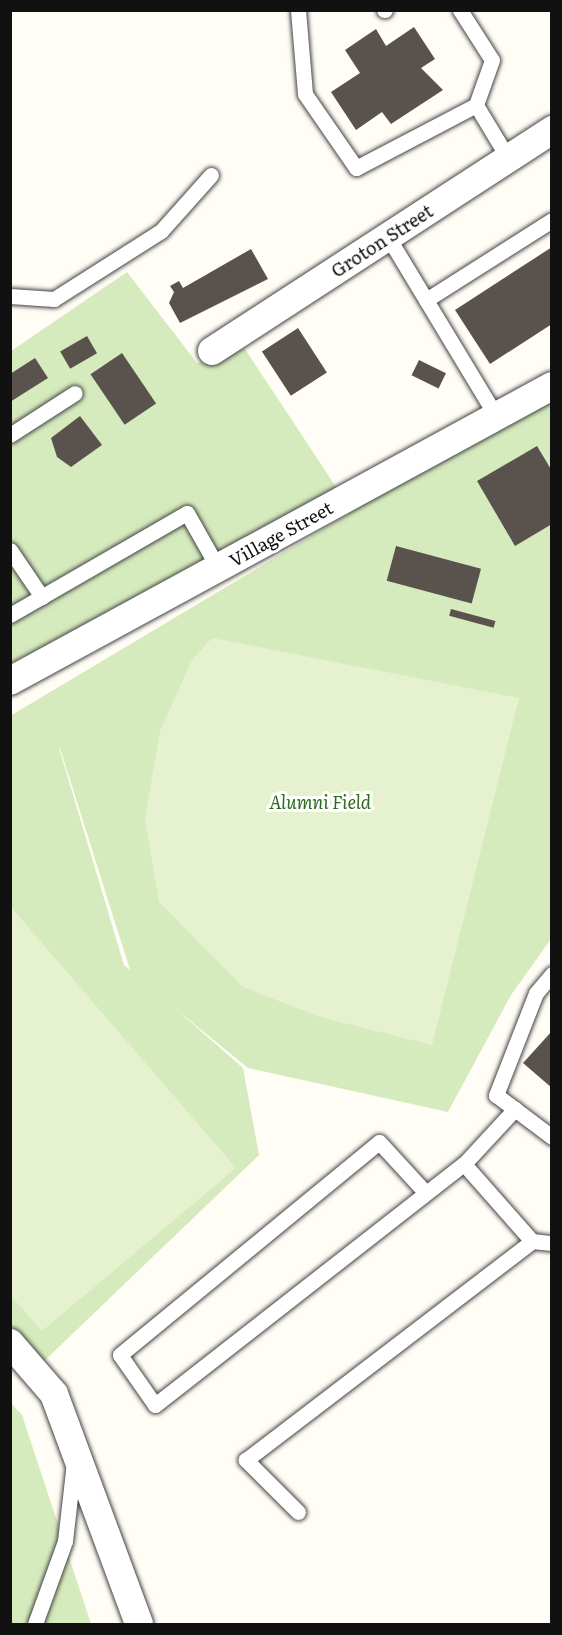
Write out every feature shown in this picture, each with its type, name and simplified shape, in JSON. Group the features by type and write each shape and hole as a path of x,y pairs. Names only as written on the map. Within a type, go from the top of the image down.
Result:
{"street":[{"name":"Groton Street","path":"212,351 552,130"},
{"name":"Village Street","path":"10,681 552,386"},
{"path":"10,1343 54,1394 139,1624"}],"lane":[{"path":"298,10 305,94 356,168 476,105 492,60 460,10"},
{"path":"476,105 508,158"},
{"path":"10,296 54,299 161,231 211,175"},
{"path":"426,300 552,220"},
{"path":"388,237 496,416"},
{"path":"10,435 75,393"},
{"path":"10,615 186,513 218,568"},
{"path":"10,550 42,597"},
{"path":"552,974 536,993 496,1095 552,1137"},
{"path":"425,1192 379,1142 120,1355 155,1405 425,1192 464,1164 515,1109"},
{"path":"464,1164 532,1241 552,1243"},
{"path":"298,1512 246,1460 532,1241"},
{"path":"35,1624 65,1540 75,1447"}],"green space":[{"path":"127,272 197,363 245,349 340,493 11,663 11,351"},
{"name":"Alumni Field","path":"551,393 551,939 511,995 448,1112 248,1068 177,1010 243,1068 259,1155 41,1364 10,1331 10,716","holes":["60,748 130,970 124,965"]},
{"path":"212,638 519,698 432,1045 320,1017 243,987 159,902 145,819 160,731 192,660"},
{"path":"10,906 236,1168 42,1331 11,1296"},
{"path":"10,1402 22,1415 91,1624 11,1624"}],"building":[{"path":"414,27 435,59 421,68 443,90 391,124 382,112 356,130 331,92 360,73 345,50 376,29 386,46"},
{"path":"552,247 552,324 490,364 455,310"},
{"path":"251,249 268,279 180,323 169,303 174,292 170,286 179,281 183,288"},
{"path":"298,328 327,372 291,396 262,351"},
{"path":"87,336 97,353 70,369 60,352"},
{"path":"122,353 156,404 125,425 90,374"},
{"path":"35,358 48,378 10,402 10,374"},
{"path":"419,360 446,373 439,388 412,375"},
{"path":"80,416 102,445 71,467 57,457 51,438"},
{"path":"537,446 552,471 552,524 515,546 477,481"},
{"path":"396,546 481,569 472,604 387,581"},
{"path":"451,609 495,621 494,628 449,616"},
{"path":"552,1031 552,1088 523,1063"}]}
